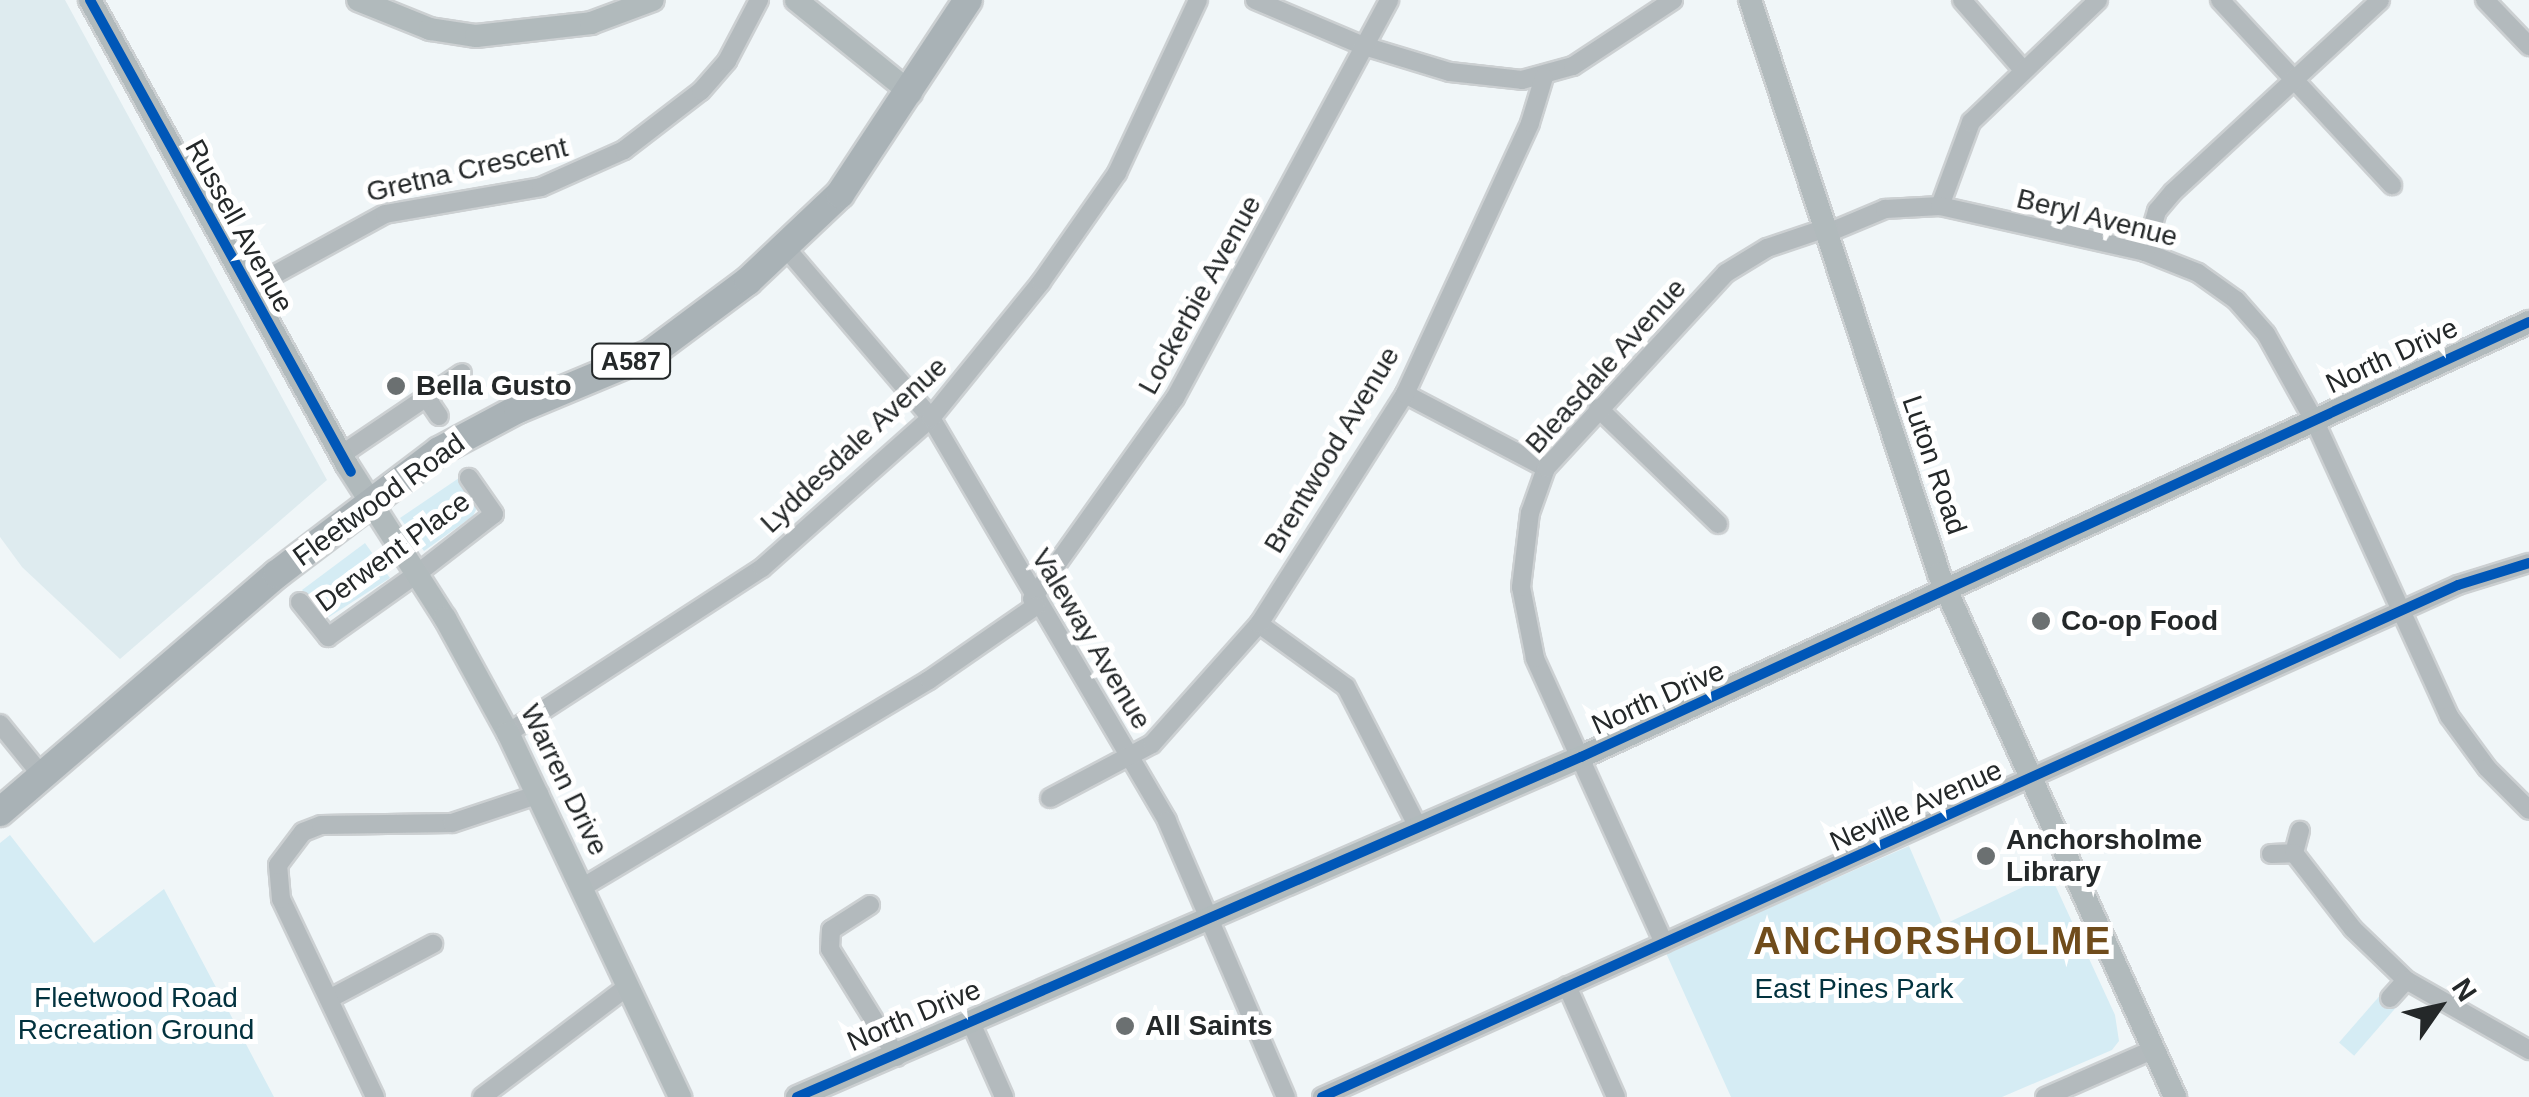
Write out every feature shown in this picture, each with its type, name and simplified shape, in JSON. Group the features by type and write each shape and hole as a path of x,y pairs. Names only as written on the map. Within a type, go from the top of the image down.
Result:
{"main road":[{"name":"Fleetwood Road","path":"0,812 371,501 484,426 650,354 784,248 840,194 911,93 968,0"}],"street":[{"name":"Russell Avenue","path":"90,0 248,290 371,501"},
{"path":"358,0 476,36 590,22 653,0"},
{"name":"Gretna Crescent","path":"248,290 384,214 541,188 624,150 702,91 726,61 759,0"},
{"path":"796,0 911,93"},
{"name":"Lyddesdale Avenue","path":"508,733 762,568 931,418 1041,282 1117,173 1198,0"},
{"path":"1255,0 1364,46 1481,77 1544,78 1593,54 1673,0"},
{"name":"Lockerbie Avenue","path":"584,887 929,680 1034,603 1175,398 1388,0"},
{"name":"Luton Road","path":"1750,0 1830,229 1947,592 2028,780 2175,1097"},
{"path":"1962,0 2024,70"},
{"path":"1940,206 1971,122 2098,0"},
{"path":"2220,0 2392,185"},
{"path":"2145,252 2157,211 2172,192 2380,0"},
{"path":"2485,0 2529,46"},
{"name":"Brentwood Avenue","path":"1050,798 1152,744 1259,624 1405,394 1530,124 1544,78"},
{"name":"Beryl Avenue","path":"1830,229 1885,210 1940,206 2145,252 2198,273 2236,300 2266,334 2316,424 2449,716 2487,768 2529,810"},
{"name":"Bleasdale Avenue","path":"1664,944 1536,658 1521,587 1530,513 1546,468 1726,273 1767,248 1830,229"},
{"name":"Valeway Avenue","path":"784,248 931,418 1034,603 1130,756 1194,872 1286,1097"},
{"name":"North Drive","path":"797,1097 972,1025 1417,825 1580,757 2316,424 2529,322"},
{"name":"Fleetwood Road","path":"341,454 462,373"},
{"path":"1405,394 1546,468"},
{"path":"426,398 438,416"},
{"path":"1598,408 1718,524"},
{"name":"Derwent Place","path":"300,602 328,637 418,573 494,514 469,478"},
{"name":"Warren Drive","path":"371,501 418,573 508,733 680,1097"},
{"name":"Neville Avenue","path":"1322,1097 2483,575 2529,563"},
{"path":"1259,624 1346,687 1417,825"},
{"path":"0,724 43,777"},
{"path":"375,1097 277,882 278,865 303,832 322,825 452,823 539,794"},
{"path":"2294,853 2300,831"},
{"path":"2270,854 2294,853"},
{"path":"2294,853 2353,929 2406,980 2529,1050"},
{"path":"870,905 832,930 830,949 897,1057"},
{"path":"329,999 433,944"},
{"path":"2390,998 2406,980"},
{"path":"1566,986 1616,1097"},
{"path":"482,1097 627,988"},
{"path":"972,1025 1004,1097"},
{"path":"2045,1097 2152,1050"}],"shaded area":[{"path":"0,0 65,0 327,480 120,659 22,567 0,537"}],"green space":[{"path":"459,478 478,506 473,516 424,551 400,518"},
{"path":"365,543 390,578 329,617 302,590"},
{"name":"Fleetwood Road Recreation Ground","path":"10,835 94,943 164,889 274,1097 0,1097 0,843"},
{"name":"East Pines Park","path":"1909,846 1943,925 2050,874 2115,1015 2119,1041 2112,1050 2002,1097 1731,1097 1666,953"},
{"path":"2383,992 2398,1005 2354,1056 2339,1043"}],"cycle path":[{"path":"90,0 351,472"},
{"path":"797,1097 1581,757 2529,322"},
{"path":"1322,1097 2458,585 2529,563"}],"place":[{"name":"Bella Gusto","path":"396,386"},
{"name":"Co-op Food","path":"2041,621"},
{"name":"Anchorsholme Library","path":"1986,856"},
{"name":"All Saints","path":"1125,1026"}],"district":[{"name":"ANCHORSHOLME","path":"1933,942"}]}
